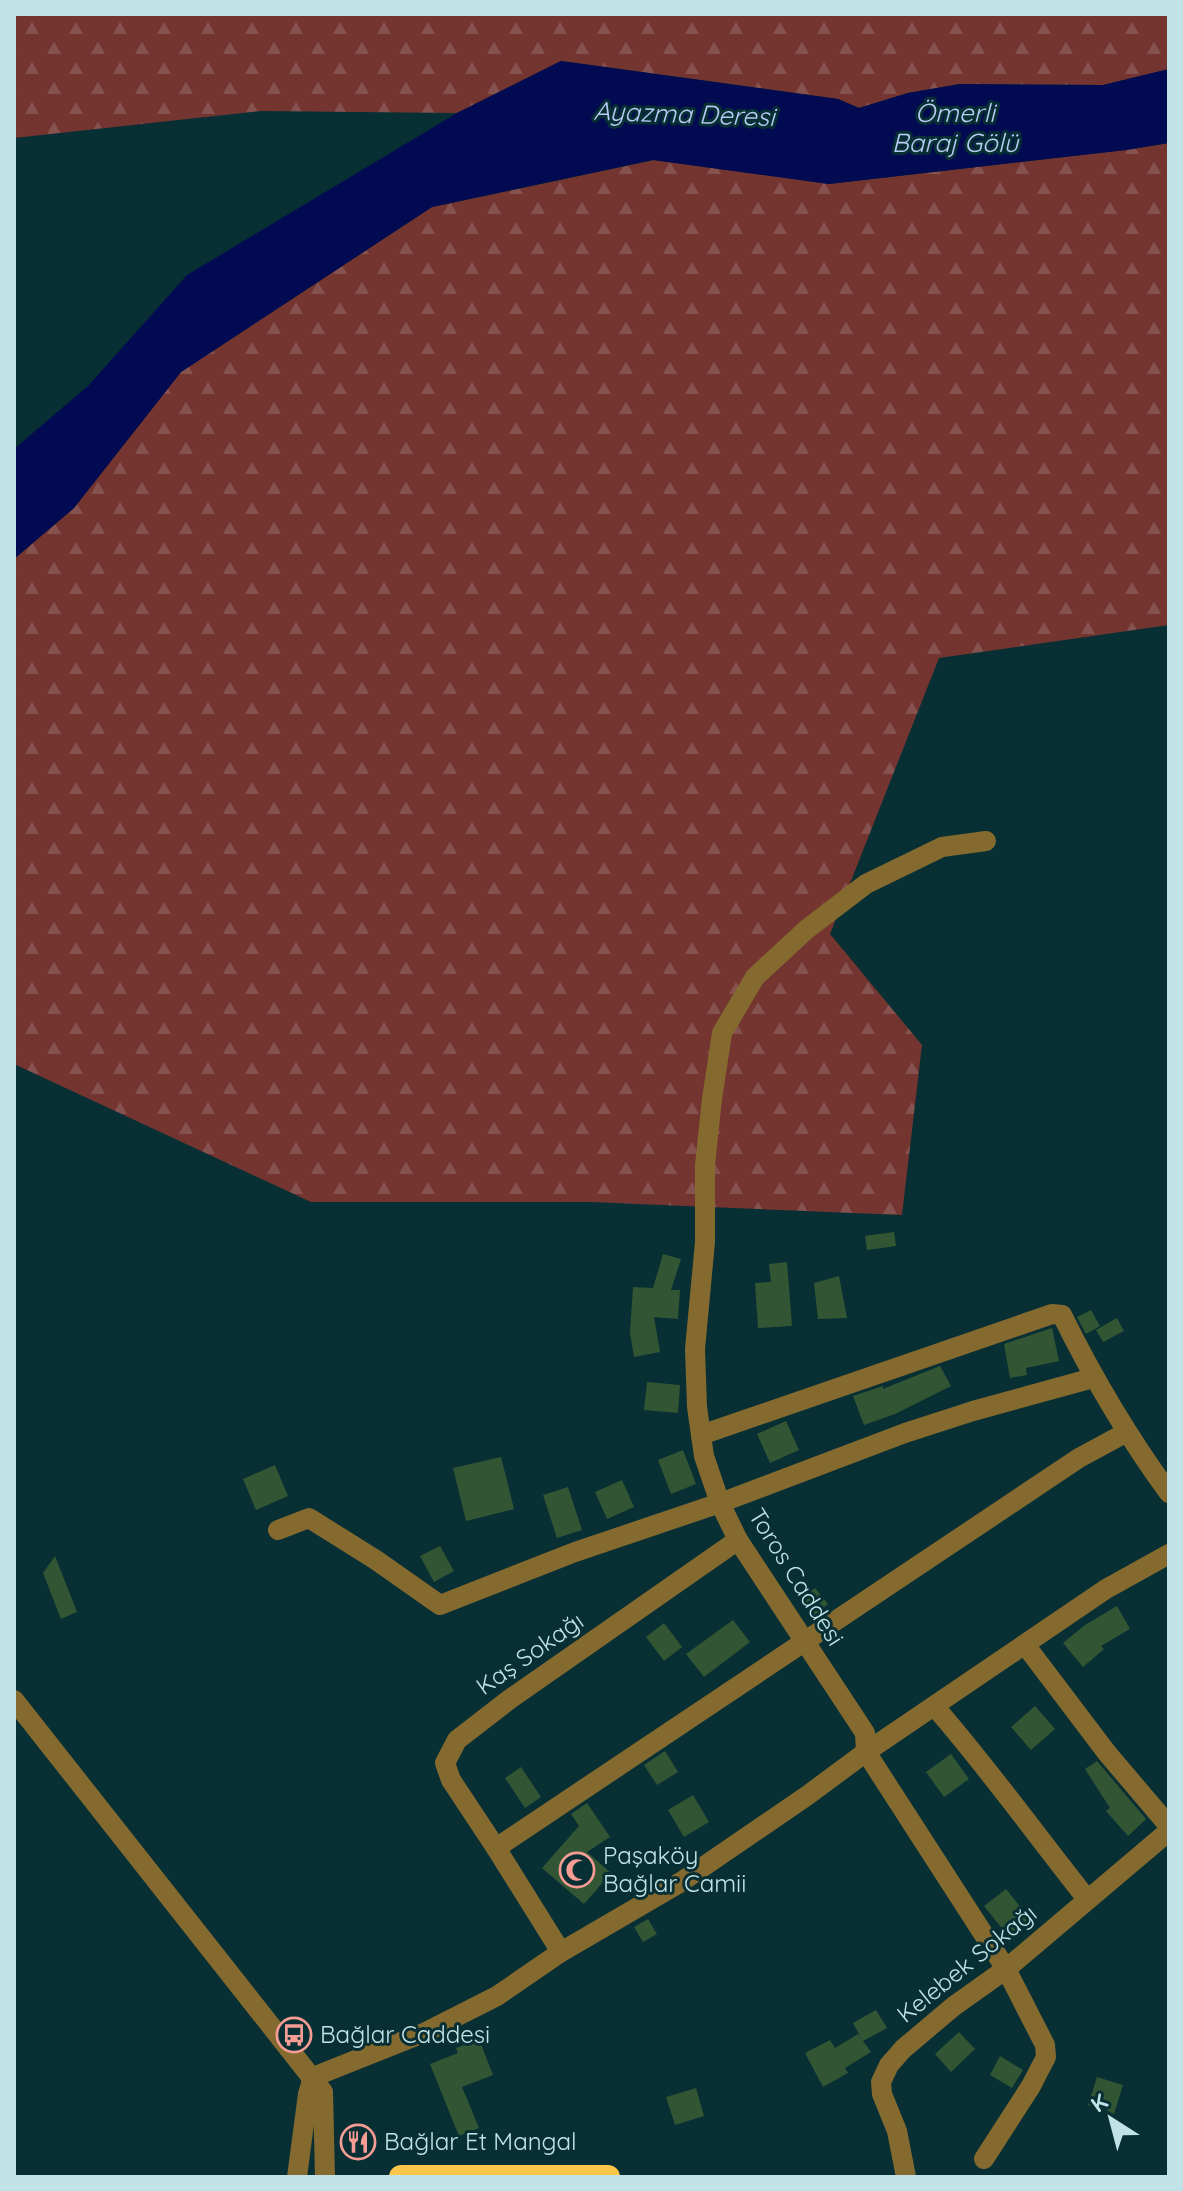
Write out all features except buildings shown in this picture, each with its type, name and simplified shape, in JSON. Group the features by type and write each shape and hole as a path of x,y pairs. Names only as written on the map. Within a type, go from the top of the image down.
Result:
{"highway":[{"path":"401,2177 608,2177"}],"street":[{"path":"986,841 942,847 866,884 807,929 755,977 722,1033 705,1165 705,1242 695,1349 697,1407 704,1456 720,1503 905,1433 1093,1378"},
{"path":"701,1435 1052,1314 1062,1315 1093,1378 1169,1493"},
{"path":"496,1848 1079,1458 1127,1432"},
{"name":"Toros Caddesi","path":"278,1530 309,1518 440,1605 575,1552 720,1503 738,1540 865,1733 866,1752 1006,1969 1045,2045 1046,2057 984,2159"},
{"name":"Kaş Sokağı","path":"561,1952 451,1780 445,1763 457,1740 522,1690 738,1540"},
{"path":"313,2077 460,2017 497,1996 561,1952 681,1882 1106,1589 1169,1554"},
{"path":"1026,1646 1107,1753 1169,1828"},
{"path":"14,1700 323,2092 325,2177"},
{"path":"935,1707 988,1767 1087,1899"},
{"name":"Kelebek Sokağı","path":"906,2177 897,2131 882,2094 881,2082 889,2065 903,2049 954,2006 1006,1969 1169,1828"},
{"path":"297,2177 313,2077"}],"green space":[{"path":"14,14 1169,14 1169,69 1103,85 960,84 908,93 859,108 838,99 561,61 457,113 261,111 14,138"},
{"path":"1169,143 1169,625 939,658 830,934 922,1045 902,1215 591,1202 311,1202 14,1064 14,559 74,508 181,372 432,207 654,160 829,184"}],"water":[{"path":"561,61 838,99 859,108 908,93 960,84 1103,85 1169,69 1169,143 829,184 653,160 432,207 181,372 74,508 14,559 14,449 88,386 187,275 457,113"}],"place":[{"name":"Paşaköy Bağlar Camii","path":"577,1870"},
{"name":"Bağlar Caddesi","path":"294,2035"},
{"name":"Bağlar Et Mangal","path":"358,2142"}],"water label":[{"name":"Ayazma Deresi","path":"684,114"},
{"name":"Ömerli Baraj Gölü","path":"955,128"}]}
